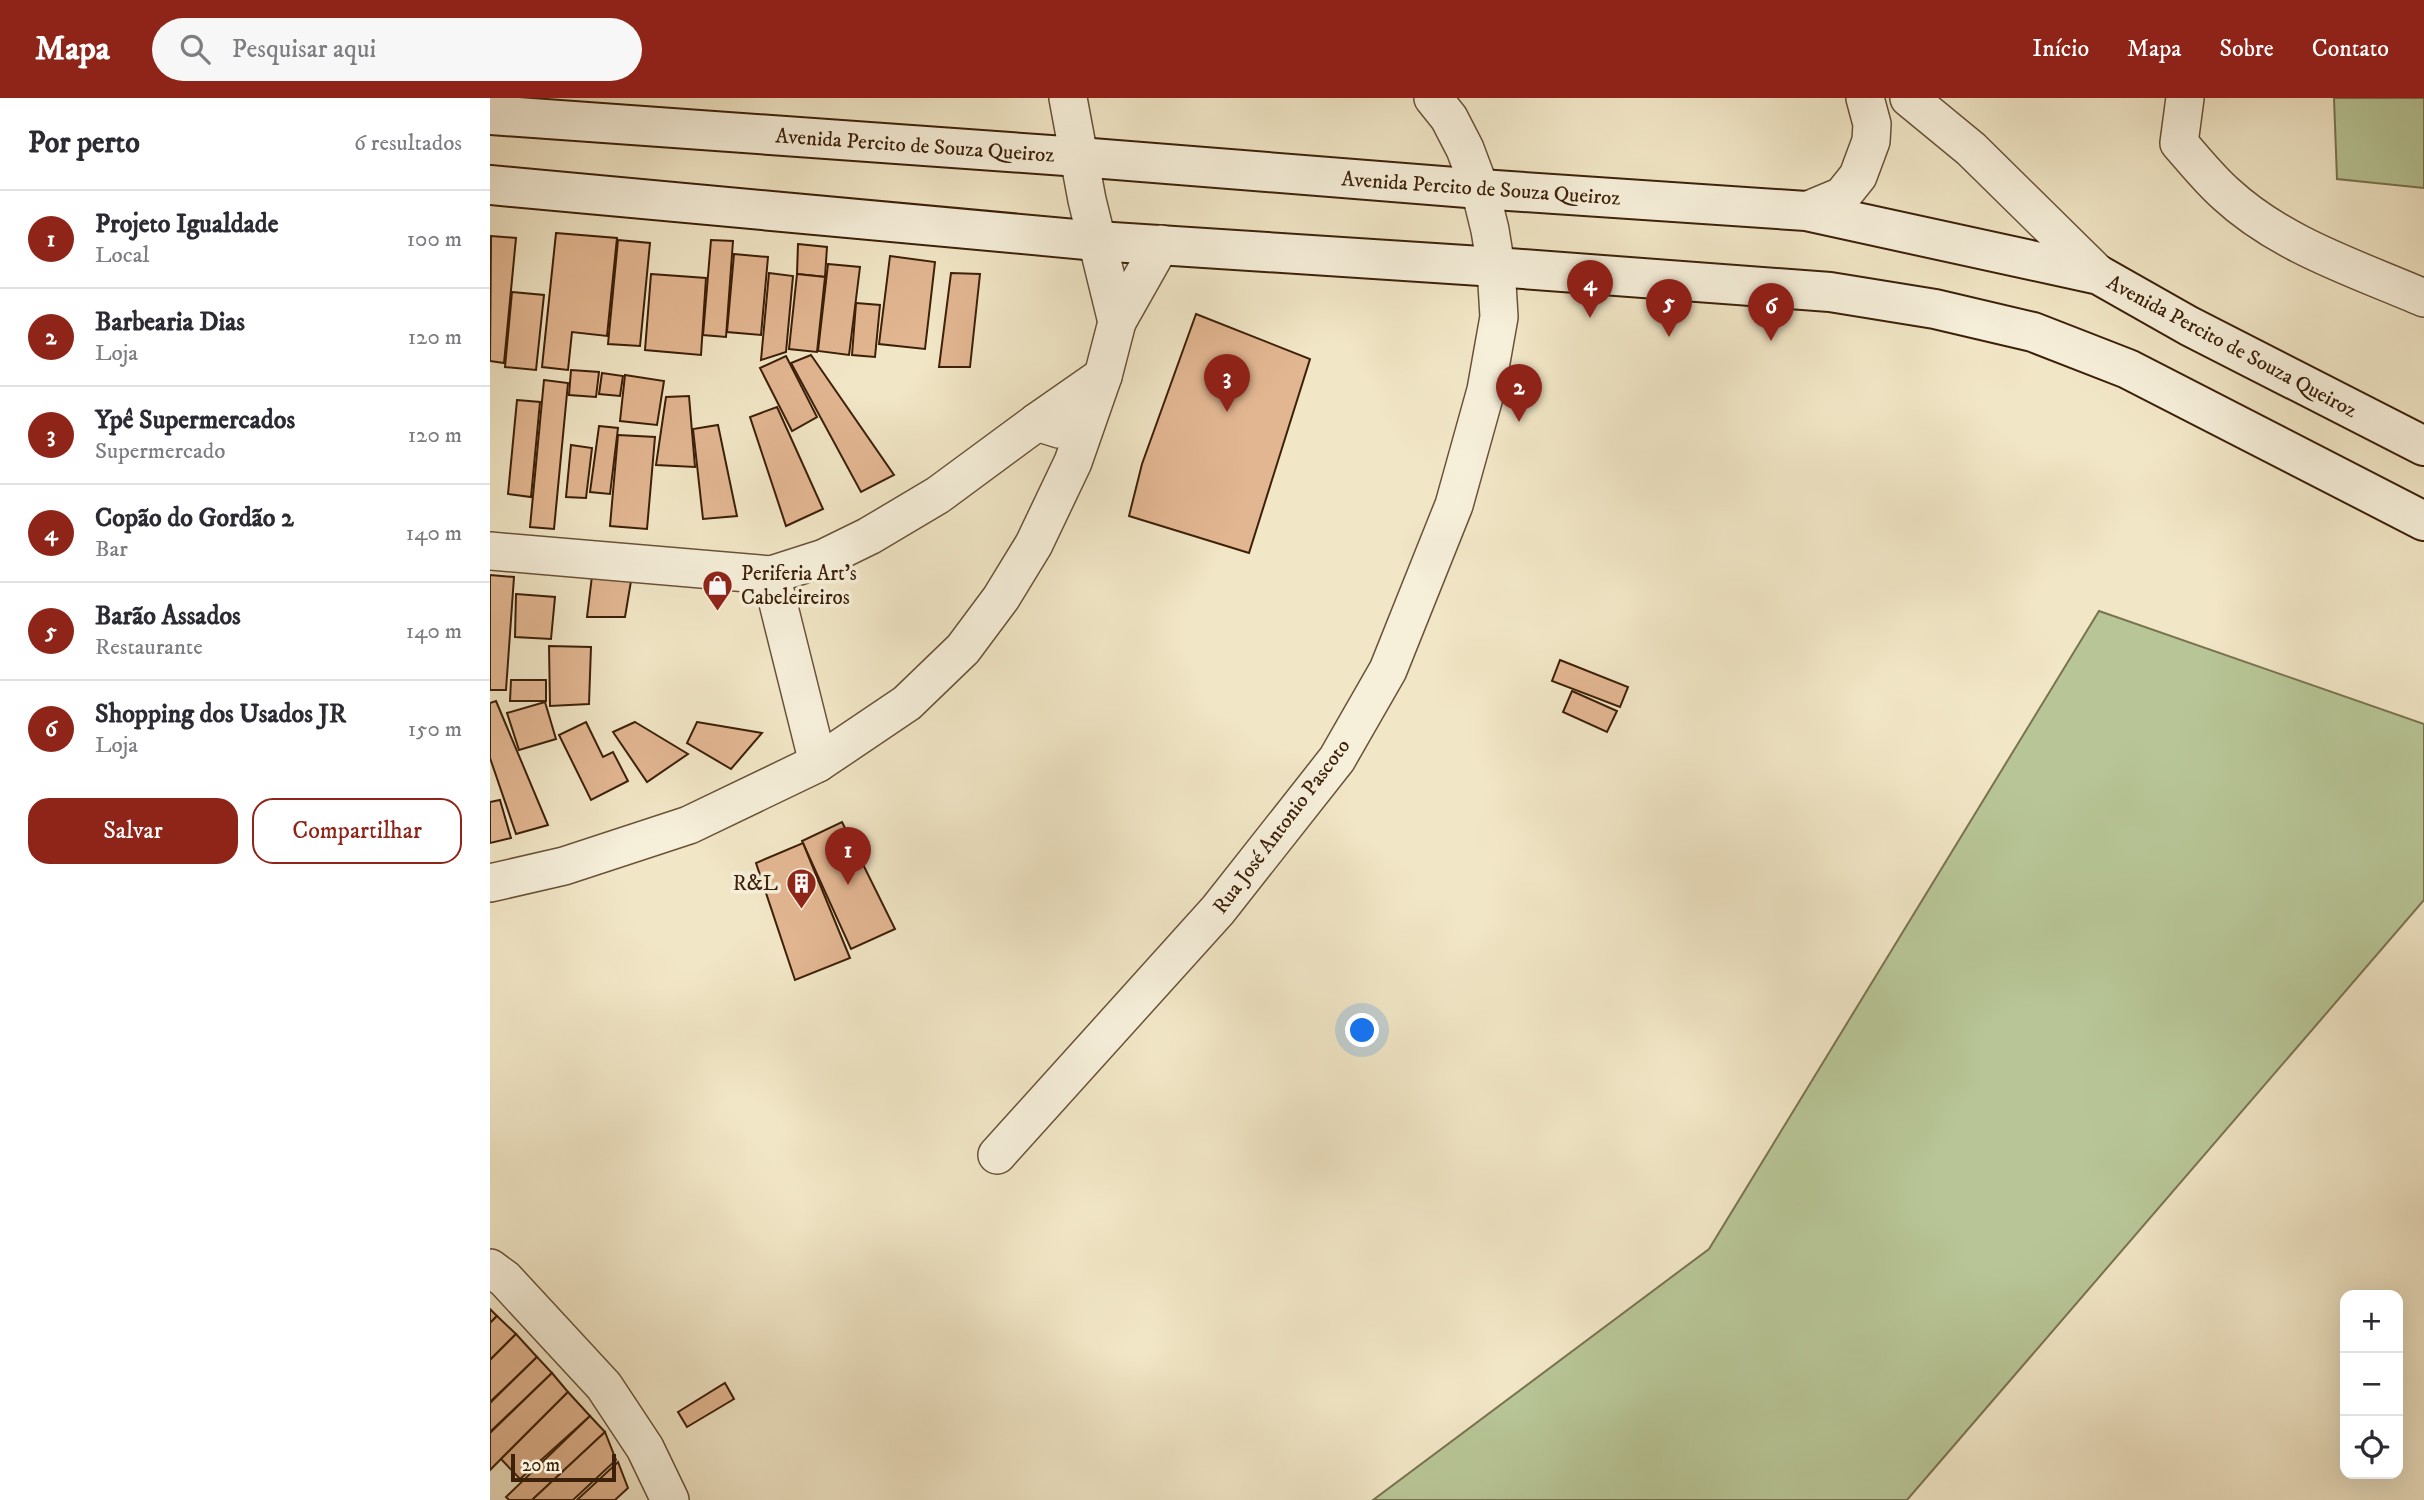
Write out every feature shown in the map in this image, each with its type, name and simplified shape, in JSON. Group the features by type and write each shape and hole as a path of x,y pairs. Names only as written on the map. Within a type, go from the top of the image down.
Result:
{"main road":[{"name":"Avenida Percito de Souza Queiroz","path":"490,115 1806,211 2099,275 2189,326 2424,446"},
{"path":"490,186 1097,241 1830,292 1935,309 2033,332 2128,369 2424,522"}],"street":[{"path":"1068,98 1097,241 1117,322"},
{"name":"Rua José Antonio Pascoto","path":"997,1155 1218,911 1337,759 1388,670 1454,505 1486,390 1499,317 1496,267 1480,189 1465,149 1449,118 1433,98"},
{"path":"1806,211 1842,196 1858,176 1871,141 1872,124 1865,98"},
{"path":"1909,98 1971,149 2099,275"},
{"path":"2185,98 2179,143 2227,195 2307,248 2424,298"},
{"path":"490,883 564,866 689,825 818,763 907,703 963,649 1001,598 1034,544 1068,473 1103,376 1117,322 1161,244"},
{"name":"Rua José Antonio Pascoto","path":"1499,317 1510,299 1532,281 1551,271"},
{"path":"490,551 771,575 824,558 869,536 938,495 1103,376"},
{"path":"1037,422 1082,435"},
{"path":"771,575 818,763"},
{"path":"490,1268 505,1279 604,1386 645,1448 670,1500"}],"green space":[{"path":"2334,98 2424,98 2424,188 2337,179"},
{"path":"2099,611 2424,724 2424,900 1907,1500 1373,1500 1709,1249"}],"building":[{"path":"556,233 617,238 607,336 572,332 568,370 542,367"},
{"path":"491,236 516,238 504,363 490,361"},
{"path":"618,240 650,243 640,346 608,344"},
{"path":"711,240 733,241 726,337 703,335"},
{"path":"798,244 827,247 825,277 797,274"},
{"path":"734,254 768,257 761,335 727,332"},
{"path":"890,256 935,262 925,349 879,344"},
{"path":"828,264 860,267 849,355 818,351"},
{"path":"769,273 793,276 786,352 761,360"},
{"path":"951,273 980,274 970,367 939,367"},
{"path":"651,274 706,278 701,355 645,350"},
{"path":"797,274 825,277 817,352 789,349"},
{"path":"512,292 544,295 536,370 505,367"},
{"path":"856,303 880,305 875,357 852,355"},
{"path":"1196,314 1310,359 1249,553 1129,516 1142,464"},
{"path":"811,355 894,475 861,492 791,363"},
{"path":"786,356 817,417 792,431 760,368"},
{"path":"571,370 599,372 596,397 569,395"},
{"path":"602,373 623,376 620,396 599,394"},
{"path":"625,375 664,381 657,425 620,421"},
{"path":"544,380 568,383 554,529 530,527"},
{"path":"689,396 695,467 656,465 666,397"},
{"path":"517,400 540,402 531,497 508,494"},
{"path":"777,407 823,509 786,526 750,417"},
{"path":"718,425 737,516 703,519 693,429"},
{"path":"599,426 618,428 610,494 590,492"},
{"path":"618,435 655,437 647,529 610,526"},
{"path":"571,445 592,448 586,498 566,497"},
{"path":"490,575 514,577 506,690 490,690"},
{"path":"592,576 631,581 625,617 587,617"},
{"path":"516,594 555,597 551,639 515,637"},
{"path":"549,646 591,647 589,704 550,706"},
{"path":"1560,660 1628,687 1620,707 1552,681"},
{"path":"511,680 546,680 546,701 510,701"},
{"path":"1572,691 1617,711 1607,732 1563,712"},
{"path":"496,701 548,825 516,834 490,758 490,703"},
{"path":"545,702 556,739 519,750 507,713"},
{"path":"586,722 603,757 613,752 628,781 591,800 559,735"},
{"path":"635,722 688,754 647,782 613,732"},
{"path":"697,722 762,733 731,769 687,743"},
{"path":"500,800 511,838 490,843 490,802"},
{"path":"842,822 895,929 851,949 802,841"},
{"name":"R&L","path":"803,843 850,958 795,980 756,863"},
{"path":"490,1309 497,1316 490,1323"},
{"path":"497,1316 516,1334 490,1360 490,1323"},
{"path":"516,1334 537,1357 490,1402 490,1360"},
{"path":"537,1357 552,1373 490,1432 490,1403"},
{"path":"552,1373 568,1392 490,1470 490,1433"},
{"path":"725,1383 734,1399 687,1427 678,1412"},
{"path":"568,1392 590,1416 520,1479 501,1459"},
{"path":"590,1416 605,1432 532,1500 509,1500 506,1497"},
{"path":"605,1432 616,1460 573,1500 532,1500"},
{"path":"618,1462 628,1488 615,1500 577,1500"}],"place":[{"name":"Copão do Gordão 2","path":"1590,318"},
{"name":"Barão Assados","path":"1669,337"},
{"name":"Shopping dos Usados JR","path":"1771,341"},
{"name":"Ypê Supermercados","path":"1227,412"},
{"name":"Barbearia Dias","path":"1519,422"},
{"name":"Periferia Art's Cabeleireiros","path":"718,612"},
{"name":"Projeto Igualdade","path":"848,885"},
{"name":"R&L","path":"801,910"}]}
